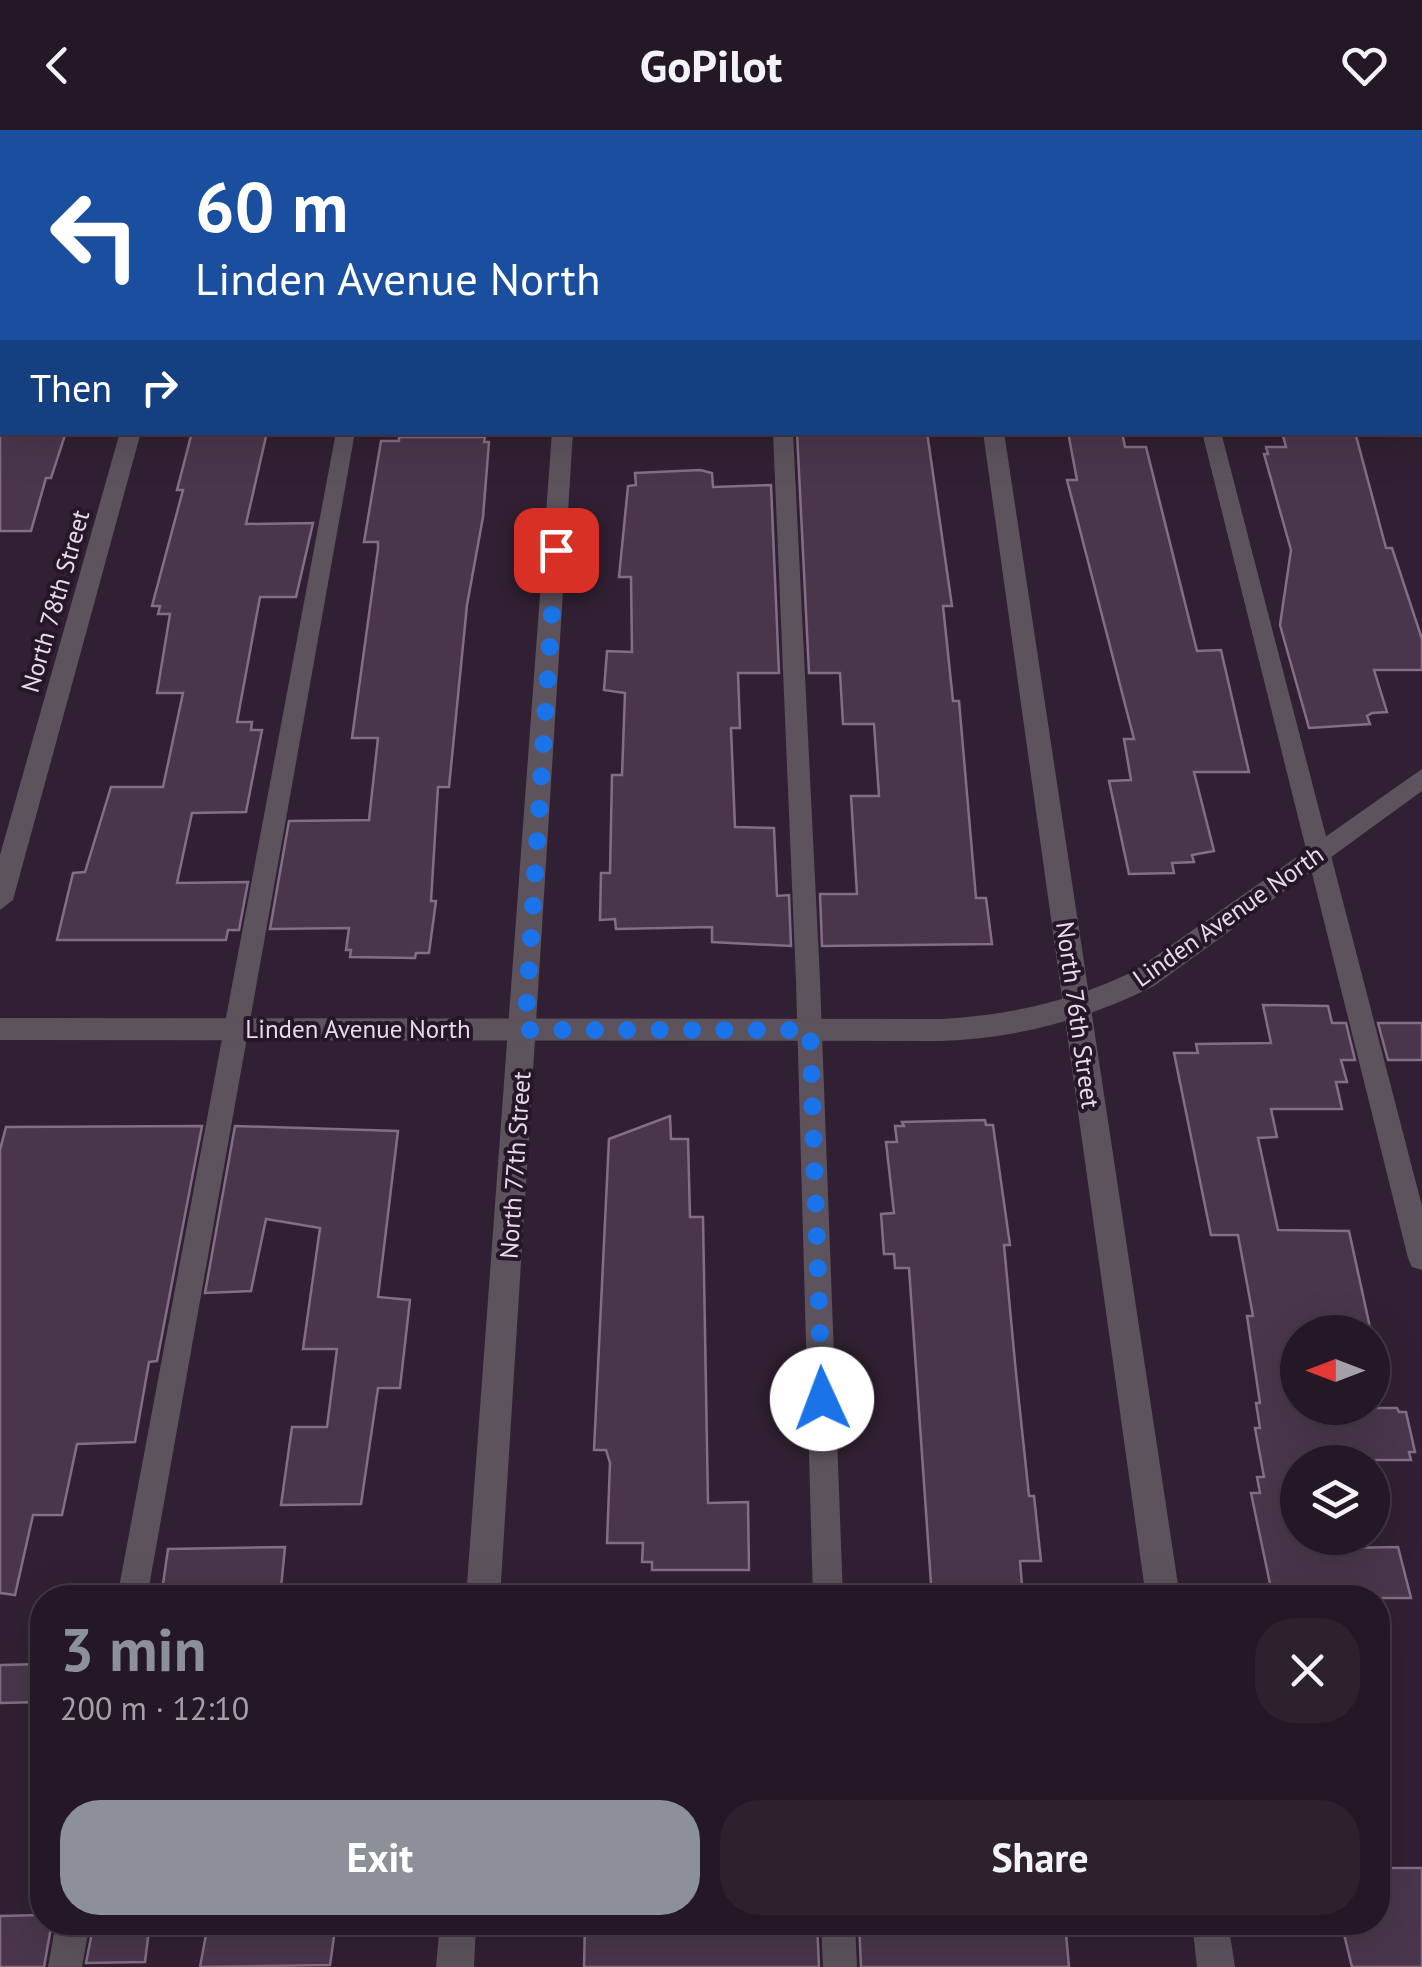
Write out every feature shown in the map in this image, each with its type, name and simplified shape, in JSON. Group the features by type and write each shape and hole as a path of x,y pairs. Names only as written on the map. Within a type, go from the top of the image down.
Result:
{"street":[{"name":"North 78th Street","path":"0,900 130,435"},
{"name":"North 77th Street","path":"484,1585 564,435"},
{"name":"North 76th Street","path":"993,435 1160,1585"},
{"name":"Linden Avenue North","path":"0,1029 989,1028 1077,1010 1145,978 1422,778"},
{"path":"455,1967 457,1935"},
{"path":"1212,1935 1216,1967"}],"lane":[{"path":"134,1585 345,435"},
{"path":"782,435 810,1030 828,1585"},
{"path":"1212,435 1422,1258"},
{"path":"64,1967 70,1935"},
{"path":"839,1935 840,1967"}],"building":[{"path":"0,435 65,435 51,478 46,478 31,531 0,531"},
{"path":"191,435 266,435 246,524 313,523 296,597 260,597 237,722 252,722 251,730 262,730 246,812 192,813 177,883 248,882 239,930 228,930 226,940 57,940 73,873 85,872 111,787 163,787 183,693 157,693 170,614 158,614 160,606 152,606 183,490 177,490"},
{"path":"797,435 927,435 952,606 943,606 953,701 959,701 976,898 986,898 992,944 822,946 820,894 857,894 851,796 879,796 874,724 843,724 840,673 809,673"},
{"path":"1069,435 1123,435 1125,447 1146,447 1197,651 1221,650 1249,772 1194,772 1214,851 1192,855 1194,862 1172,863 1174,873 1129,874 1109,781 1131,780 1124,739 1134,739 1067,480 1077,480"},
{"path":"1283,435 1356,435 1386,548 1392,548 1422,639 1422,670 1374,670 1387,712 1367,716 1370,724 1309,728 1280,625 1291,550 1264,454 1268,454 1266,447 1286,447"},
{"path":"399,437 485,437 484,442 489,442 483,517 467,605 449,787 438,787 431,901 436,901 429,953 416,953 415,958 350,957 351,950 346,950 349,928 270,929 289,821 369,820 378,738 352,738 378,549 378,542 364,542 381,441 399,441"},
{"path":"635,473 712,473 713,487 771,485 779,673 738,673 740,728 731,728 735,827 774,828 777,896 789,895 791,946 712,942 712,927 616,929 615,919 600,920 601,873 610,873 612,775 622,775 625,693 604,690 607,651 632,652 631,577 619,577 628,486 636,485"},
{"path":"1263,1005 1328,1006 1332,1023 1346,1023 1355,1060 1341,1060 1347,1082 1336,1082 1342,1109 1271,1109 1277,1137 1258,1138 1278,1230 1349,1231 1367,1315 1280,1315 1280,1425 1390,1425 1390,1408 1397,1408 1406,1412 1415,1452 1409,1452 1411,1460 1390,1460 1390,1445 1280,1445 1280,1555 1390,1555 1390,1547 1398,1547 1411,1598 1390,1598 1390,1585 1270,1585 1251,1493 1260,1493 1257,1477 1264,1477 1255,1428 1260,1428 1256,1403 1260,1403 1247,1316 1253,1316 1238,1235 1211,1235 1174,1053 1198,1053 1196,1044 1271,1043"},
{"path":"1378,1023 1422,1023 1422,1060 1388,1060"},
{"path":"670,1116 671,1139 688,1139 690,1217 703,1217 708,1503 748,1502 749,1570 652,1570 652,1562 642,1562 643,1543 607,1543 610,1463 606,1450 594,1450 609,1139"},
{"path":"985,1120 986,1125 993,1125 1010,1245 1004,1245 1029,1496 1034,1496 1041,1561 1020,1561 1022,1585 931,1585 909,1268 895,1268 894,1254 884,1254 881,1214 894,1213 886,1142 897,1142 895,1126 904,1126 902,1122"},
{"path":"202,1126 157,1361 149,1362 135,1442 77,1444 62,1515 33,1515 15,1595 0,1593 0,1150 6,1127"},
{"path":"235,1126 398,1131 378,1297 410,1300 400,1388 378,1388 361,1504 281,1505 292,1427 327,1427 337,1349 303,1349 320,1228 266,1219 251,1291 205,1293"},
{"path":"285,1547 281,1585 163,1585 168,1549"},
{"path":"30,1664 30,1702 0,1703 0,1665"},
{"path":"1390,1868 1422,1868 1422,1967 1352,1967 1344,1935 1390,1935"},
{"path":"30,1915 30,1935 50,1935 44,1967 0,1967 0,1916"},
{"path":"91,1935 148,1935 145,1962 86,1963"},
{"path":"206,1935 334,1935 330,1965 200,1967"},
{"path":"585,1935 818,1935 819,1967 584,1967"},
{"path":"860,1935 1066,1935 1069,1967 861,1967"}],"route":[{"path":"556,550 525,1030 810,1030 822,1399"}]}
